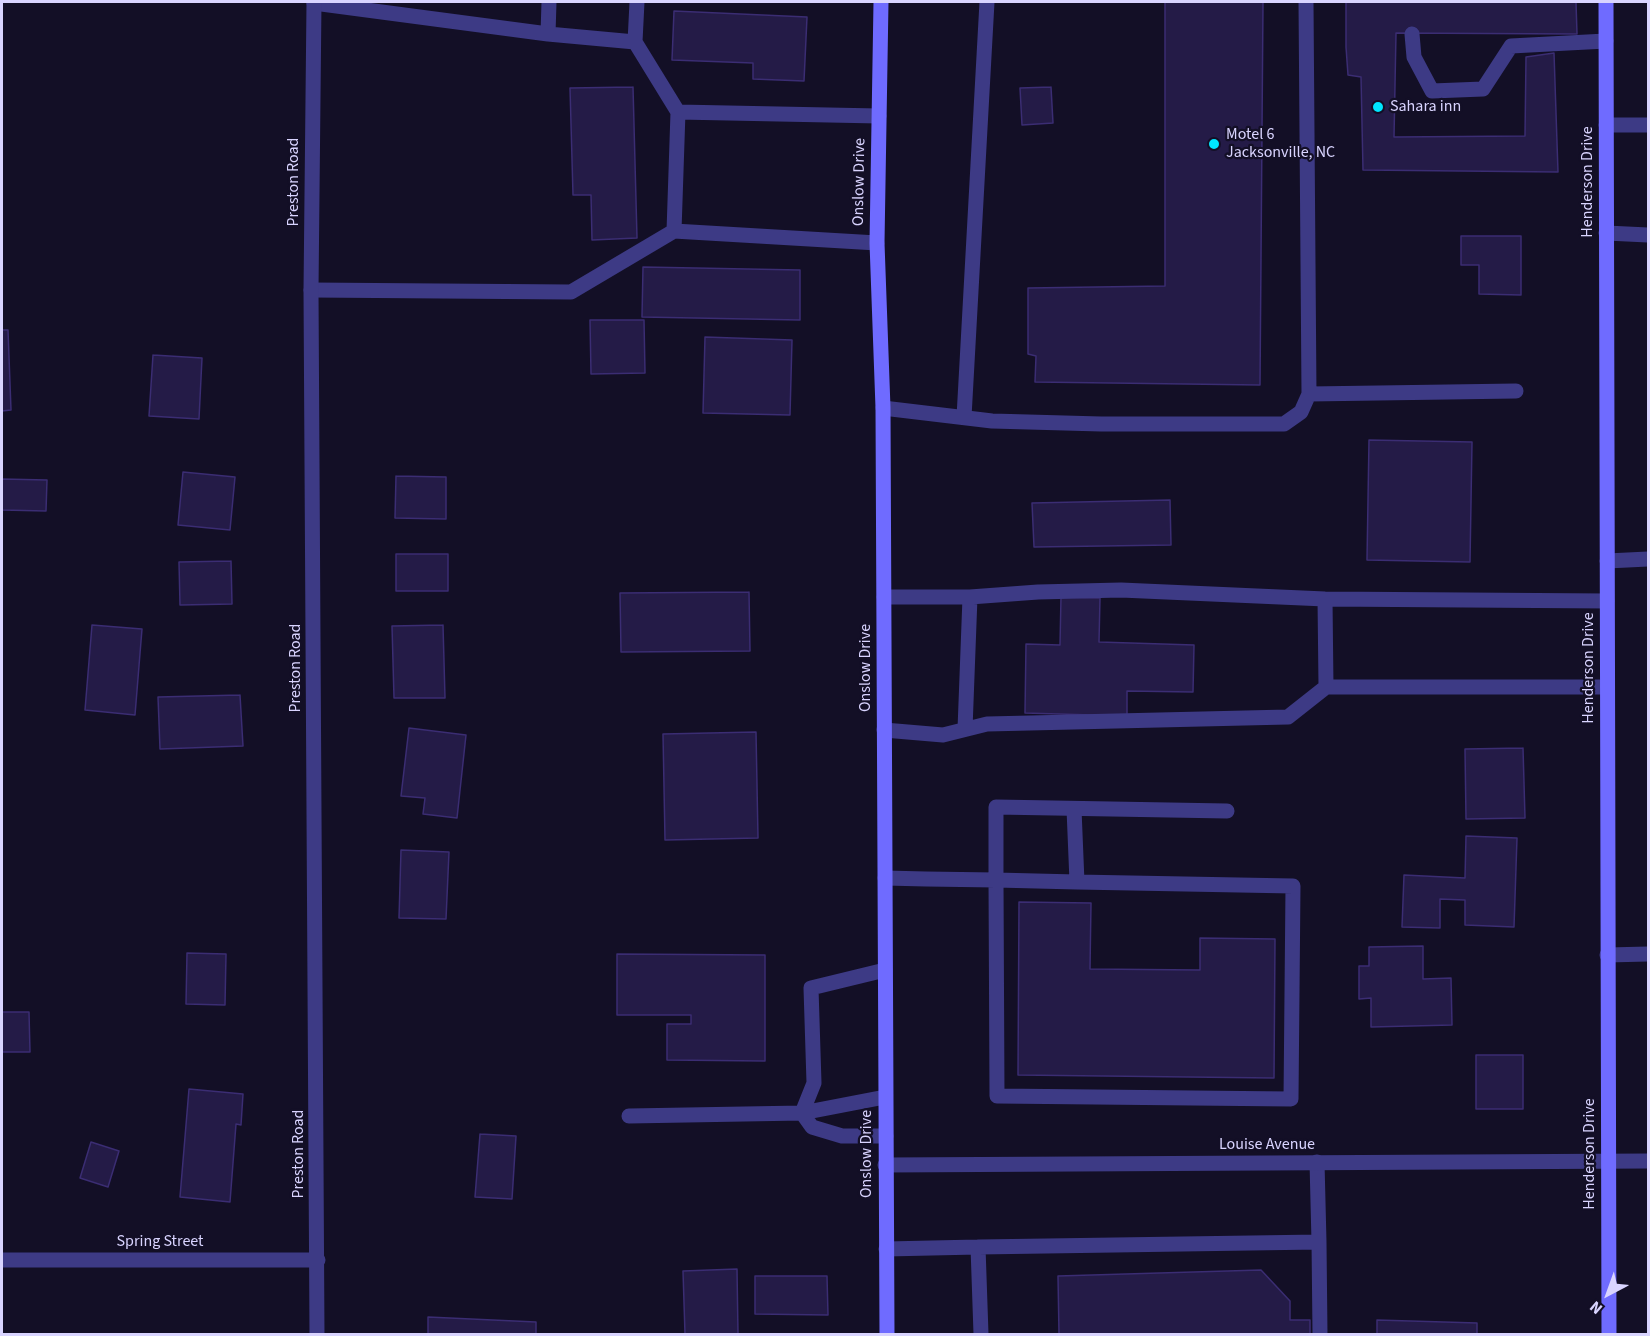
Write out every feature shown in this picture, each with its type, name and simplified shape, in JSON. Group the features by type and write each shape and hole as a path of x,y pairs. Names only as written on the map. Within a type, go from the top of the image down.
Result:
{"main road":[{"name":"Onslow Drive","path":"881,2 877,243 883,408 886,1335"},
{"name":"Henderson Drive","path":"1606,2 1609,1335"}],"street":[{"path":"314,2 548,34 635,42"},
{"name":"Preston Road","path":"314,2 311,290 317,1335"},
{"path":"548,34 549,2"},
{"path":"638,2 635,42 678,112 674,231"},
{"path":"964,417 987,2"},
{"path":"883,408 992,421 1101,424 1284,424 1301,412 1309,394 1306,2"},
{"path":"1412,34 1414,57 1432,91 1483,89 1510,46 1606,41"},
{"path":"678,112 879,116"},
{"path":"1606,125 1648,125"},
{"path":"311,290 571,292 674,231 877,243"},
{"path":"1606,233 1648,235"},
{"path":"1309,394 1516,391"},
{"path":"1607,561 1648,559"},
{"path":"884,597 970,597 1038,592 1121,590 1325,600 1607,601"},
{"path":"965,729 970,597"},
{"path":"1325,600 1326,687"},
{"path":"884,730 943,735 987,724 1288,717 1326,687 1607,687"},
{"path":"885,878 996,880 1077,882 1293,886 1291,1099 997,1096 996,880 996,807 1227,811"},
{"path":"1074,809 1077,882"},
{"path":"1607,955 1648,954"},
{"path":"802,1113 814,1083 812,988 885,970"},
{"path":"629,1116 802,1113 885,1097"},
{"path":"802,1113 812,1127 842,1136 886,1136"},
{"name":"Louise Avenue","path":"885,1165 1648,1161"},
{"path":"1317,1162 1320,1335"},
{"path":"886,1250 1319,1242"},
{"path":"978,1248 981,1335"},
{"name":"Spring Street","path":"2,1260 318,1260"}],"building":[{"name":"Motel 6 Jacksonville, NC","path":"1165,2 1263,2 1260,385 1035,382 1036,356 1028,354 1028,288 1165,286"},
{"name":"Sahara inn","path":"1346,2 1576,2 1577,34 1396,33 1394,137 1525,136 1526,57 1554,53 1558,172 1363,170 1361,77 1348,75"},
{"path":"674,11 807,17 804,81 753,79 753,63 672,60"},
{"path":"633,87 637,238 592,240 591,195 573,195 570,88"},
{"path":"1051,87 1053,123 1022,125 1020,88"},
{"path":"1461,236 1521,236 1521,295 1479,294 1479,265 1461,265"},
{"path":"643,267 800,270 800,320 642,317"},
{"path":"590,320 644,320 645,373 591,374"},
{"path":"2,330 8,330 11,410 2,411"},
{"path":"705,337 792,340 790,415 703,413"},
{"path":"153,355 202,358 199,419 149,416"},
{"path":"1369,440 1472,442 1470,562 1367,560"},
{"path":"183,472 235,477 230,530 178,525"},
{"path":"396,476 446,477 446,519 395,518"},
{"path":"2,479 47,480 46,511 2,510"},
{"path":"1170,500 1171,545 1034,547 1032,503"},
{"path":"396,554 448,554 448,591 396,591"},
{"path":"231,561 232,604 180,605 179,562"},
{"path":"749,592 750,651 621,652 620,593"},
{"path":"1061,597 1100,598 1099,642 1194,645 1193,692 1127,691 1127,716 1025,713 1026,644 1060,645"},
{"path":"92,625 142,629 135,715 85,710"},
{"path":"443,625 445,698 394,698 392,626"},
{"path":"240,695 243,746 160,749 158,697"},
{"path":"409,728 466,735 457,818 423,814 425,798 401,796"},
{"path":"756,732 758,838 665,840 663,734"},
{"path":"1523,748 1525,818 1466,819 1465,749"},
{"path":"1466,836 1517,838 1514,927 1465,925 1465,900 1440,899 1440,928 1402,927 1404,875 1465,878"},
{"path":"401,850 449,852 446,919 399,918"},
{"path":"1019,902 1091,903 1090,969 1200,970 1200,938 1275,939 1274,1078 1018,1075"},
{"path":"1423,946 1423,979 1451,978 1452,1025 1371,1027 1371,998 1359,999 1359,966 1369,966 1369,947"},
{"path":"187,953 226,954 225,1005 186,1004"},
{"path":"617,954 765,955 765,1061 667,1060 667,1024 691,1024 691,1015 617,1015"},
{"path":"2,1012 29,1012 30,1052 2,1052"},
{"path":"1476,1055 1523,1055 1523,1109 1476,1109"},
{"path":"189,1089 243,1094 241,1125 236,1124 230,1202 180,1197"},
{"path":"480,1134 516,1136 512,1199 475,1197"},
{"path":"91,1142 119,1151 108,1187 80,1178"},
{"path":"737,1269 738,1334 685,1334 683,1271"},
{"path":"1261,1270 1290,1301 1290,1320 1310,1320 1310,1334 1059,1334 1058,1276"},
{"path":"755,1276 827,1276 828,1315 755,1314"},
{"path":"428,1317 536,1322 536,1334 428,1334"},
{"path":"1377,1320 1477,1323 1477,1334 1377,1334"}],"place":[{"name":"Sahara inn","path":"1378,107"},
{"name":"Motel 6 Jacksonville, NC","path":"1214,144"}]}
